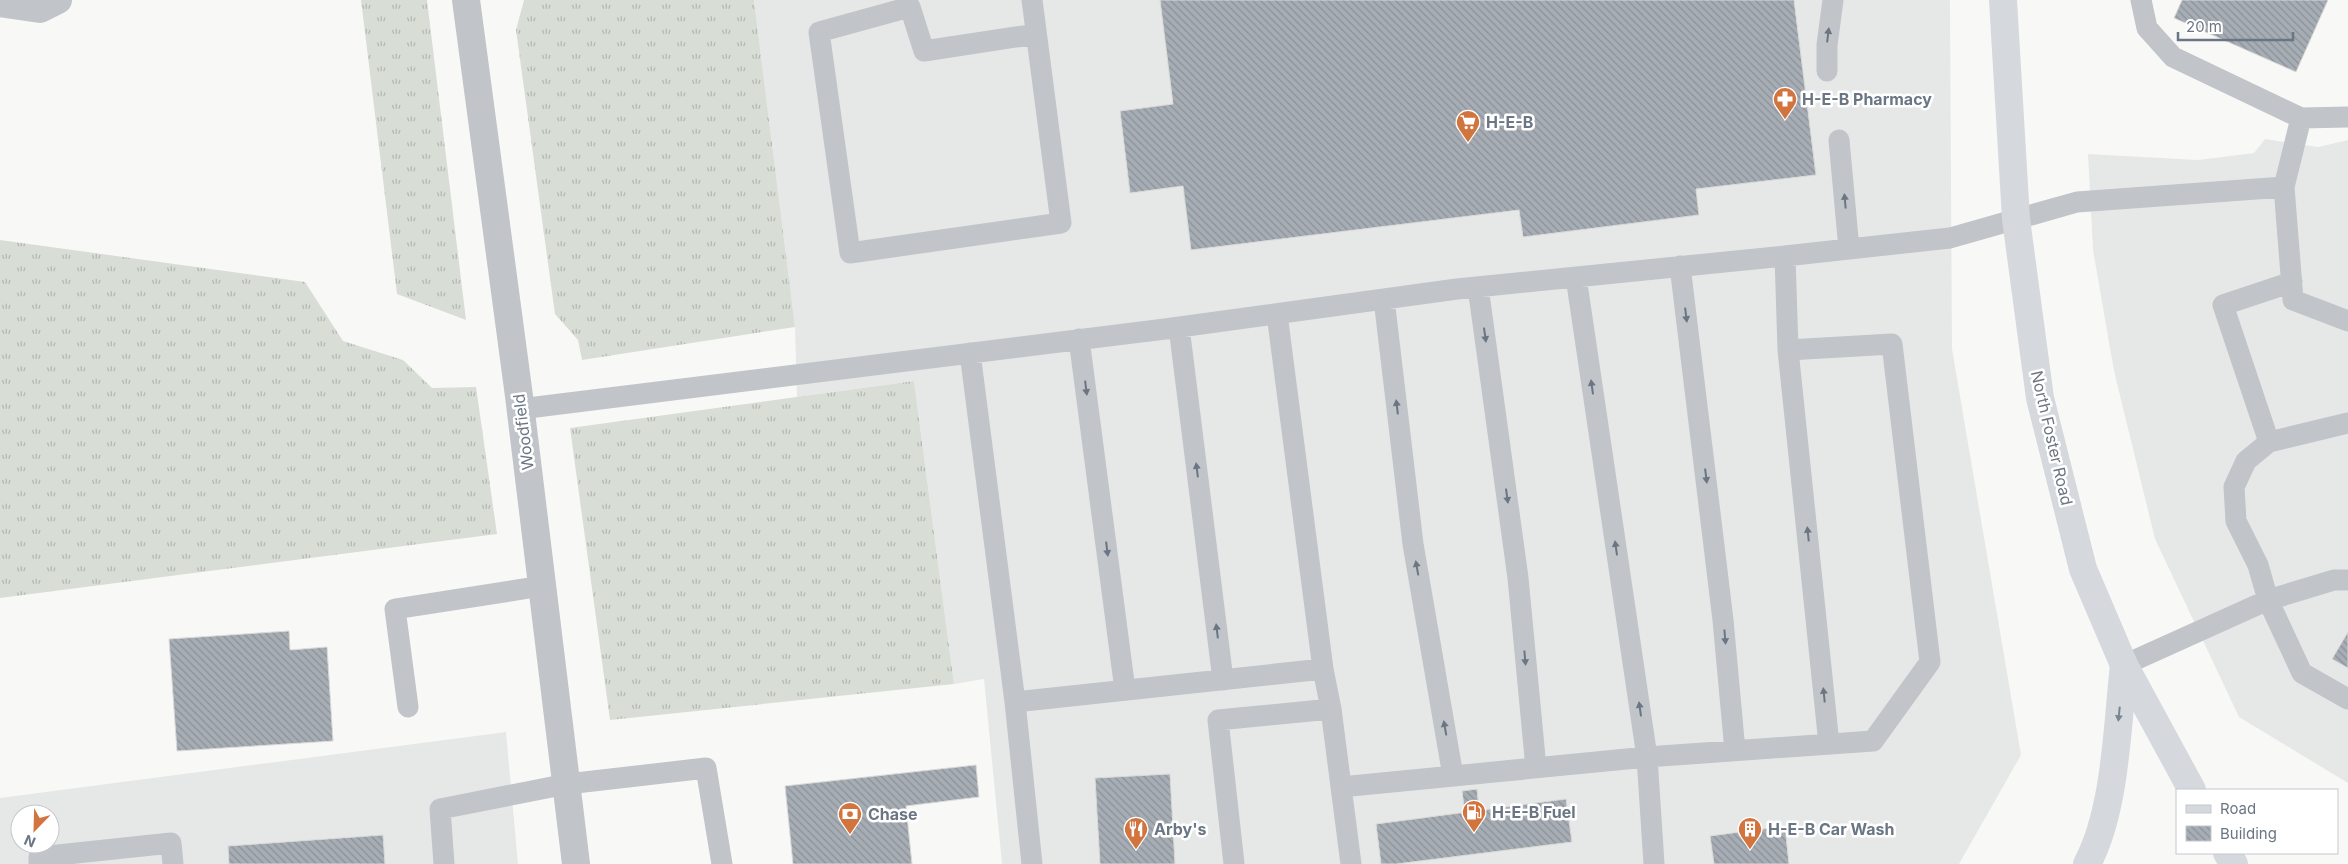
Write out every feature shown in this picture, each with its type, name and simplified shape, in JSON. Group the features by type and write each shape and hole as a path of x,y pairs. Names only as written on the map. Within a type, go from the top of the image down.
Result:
{"main road":[{"name":"North Foster Road","path":"2003,0 2016,220 2040,398 2083,569 2124,665 2191,789"},
{"path":"2088,864 2098,844 2110,786 2124,665"}],"street":[{"path":"0,3 40,9 58,0"},
{"name":"Woodfield","path":"466,0 520,409 576,864"}],"lane":[{"path":"1032,0 1061,223 850,253 819,32 910,7 924,51 1036,34"},
{"path":"1827,71 1827,45 1832,0"},
{"path":"2141,0 2147,28 2173,57 2301,118 2348,117"},
{"path":"2301,118 2284,187 2293,300 2348,321"},
{"path":"1839,140 1850,249"},
{"path":"520,409 1079,340 1478,287 1950,238 2077,202 2284,187"},
{"path":"1785,256 1788,350 1829,744"},
{"path":"1680,266 1723,620 1735,751"},
{"path":"1576,277 1647,757 1654,864"},
{"path":"2269,442 2223,305 2292,282"},
{"path":"1478,287 1518,578 1536,768"},
{"path":"1384,299 1413,544 1453,776"},
{"path":"1277,314 1323,669 1331,709 1351,864"},
{"path":"1179,327 1223,680"},
{"path":"1079,340 1125,690"},
{"path":"1341,787 1647,757 1872,741 1930,662 1892,344 1788,350"},
{"path":"970,353 1015,702 1032,864"},
{"path":"2348,423 2269,442 2246,461 2234,487 2236,521 2258,565 2268,600 2302,673 2348,700"},
{"path":"2124,665 2268,600 2334,580 2348,580"},
{"path":"408,707 395,609 542,586"},
{"path":"1015,702 1323,669"},
{"path":"1234,864 1218,720 1331,709"},
{"path":"444,864 440,809 567,784 706,768 722,864"},
{"path":"39,860 171,843 173,864"}],"shaded area":[{"path":"754,0 1950,0 1952,349 2021,755 1959,864 1002,864 984,679 954,684 914,381 797,397 795,327"},
{"path":"2265,139 2318,147 2348,140 2348,783 2239,717 2155,539 2114,371 2093,250 2088,154 2198,160 2254,153"},
{"path":"506,732 518,864 0,864 0,798"}],"green space":[{"path":"361,0 427,0 466,320 397,294"},
{"path":"524,0 754,0 795,327 582,360 578,340 555,314 516,30"},
{"path":"0,240 305,282 343,341 403,360 432,388 476,387 497,534 0,598"},
{"path":"914,381 954,684 610,720 570,428"}],"building":[{"name":"H-E-B","path":"1160,0 1794,0 1816,175 1696,189 1699,215 1523,237 1519,210 1191,250 1183,186 1130,193 1120,111 1173,104"},
{"path":"2182,0 2328,0 2296,72 2174,18"},
{"path":"289,631 290,650 327,647 333,741 177,751 169,639"},
{"path":"2348,632 2348,668 2332,659"},
{"name":"Chase","path":"976,765 979,797 906,806 912,864 793,864 785,786"},
{"path":"1170,774 1175,864 1100,864 1095,778"},
{"path":"1477,789 1480,819 1466,821 1462,791"},
{"name":"H-E-B Fuel","path":"1566,799 1572,842 1396,864 1381,864 1376,824"},
{"name":"H-E-B Car Wash","path":"1785,826 1789,864 1714,864 1710,836"},
{"path":"383,835 385,864 229,864 228,846"}],"place":[{"name":"H-E-B Pharmacy","path":"1785,120"},
{"name":"H-E-B","path":"1468,143"},
{"name":"H-E-B Fuel","path":"1474,833"},
{"name":"Chase","path":"850,835"},
{"name":"Arby's","path":"1136,850"},
{"name":"H-E-B Car Wash","path":"1750,850"}]}
